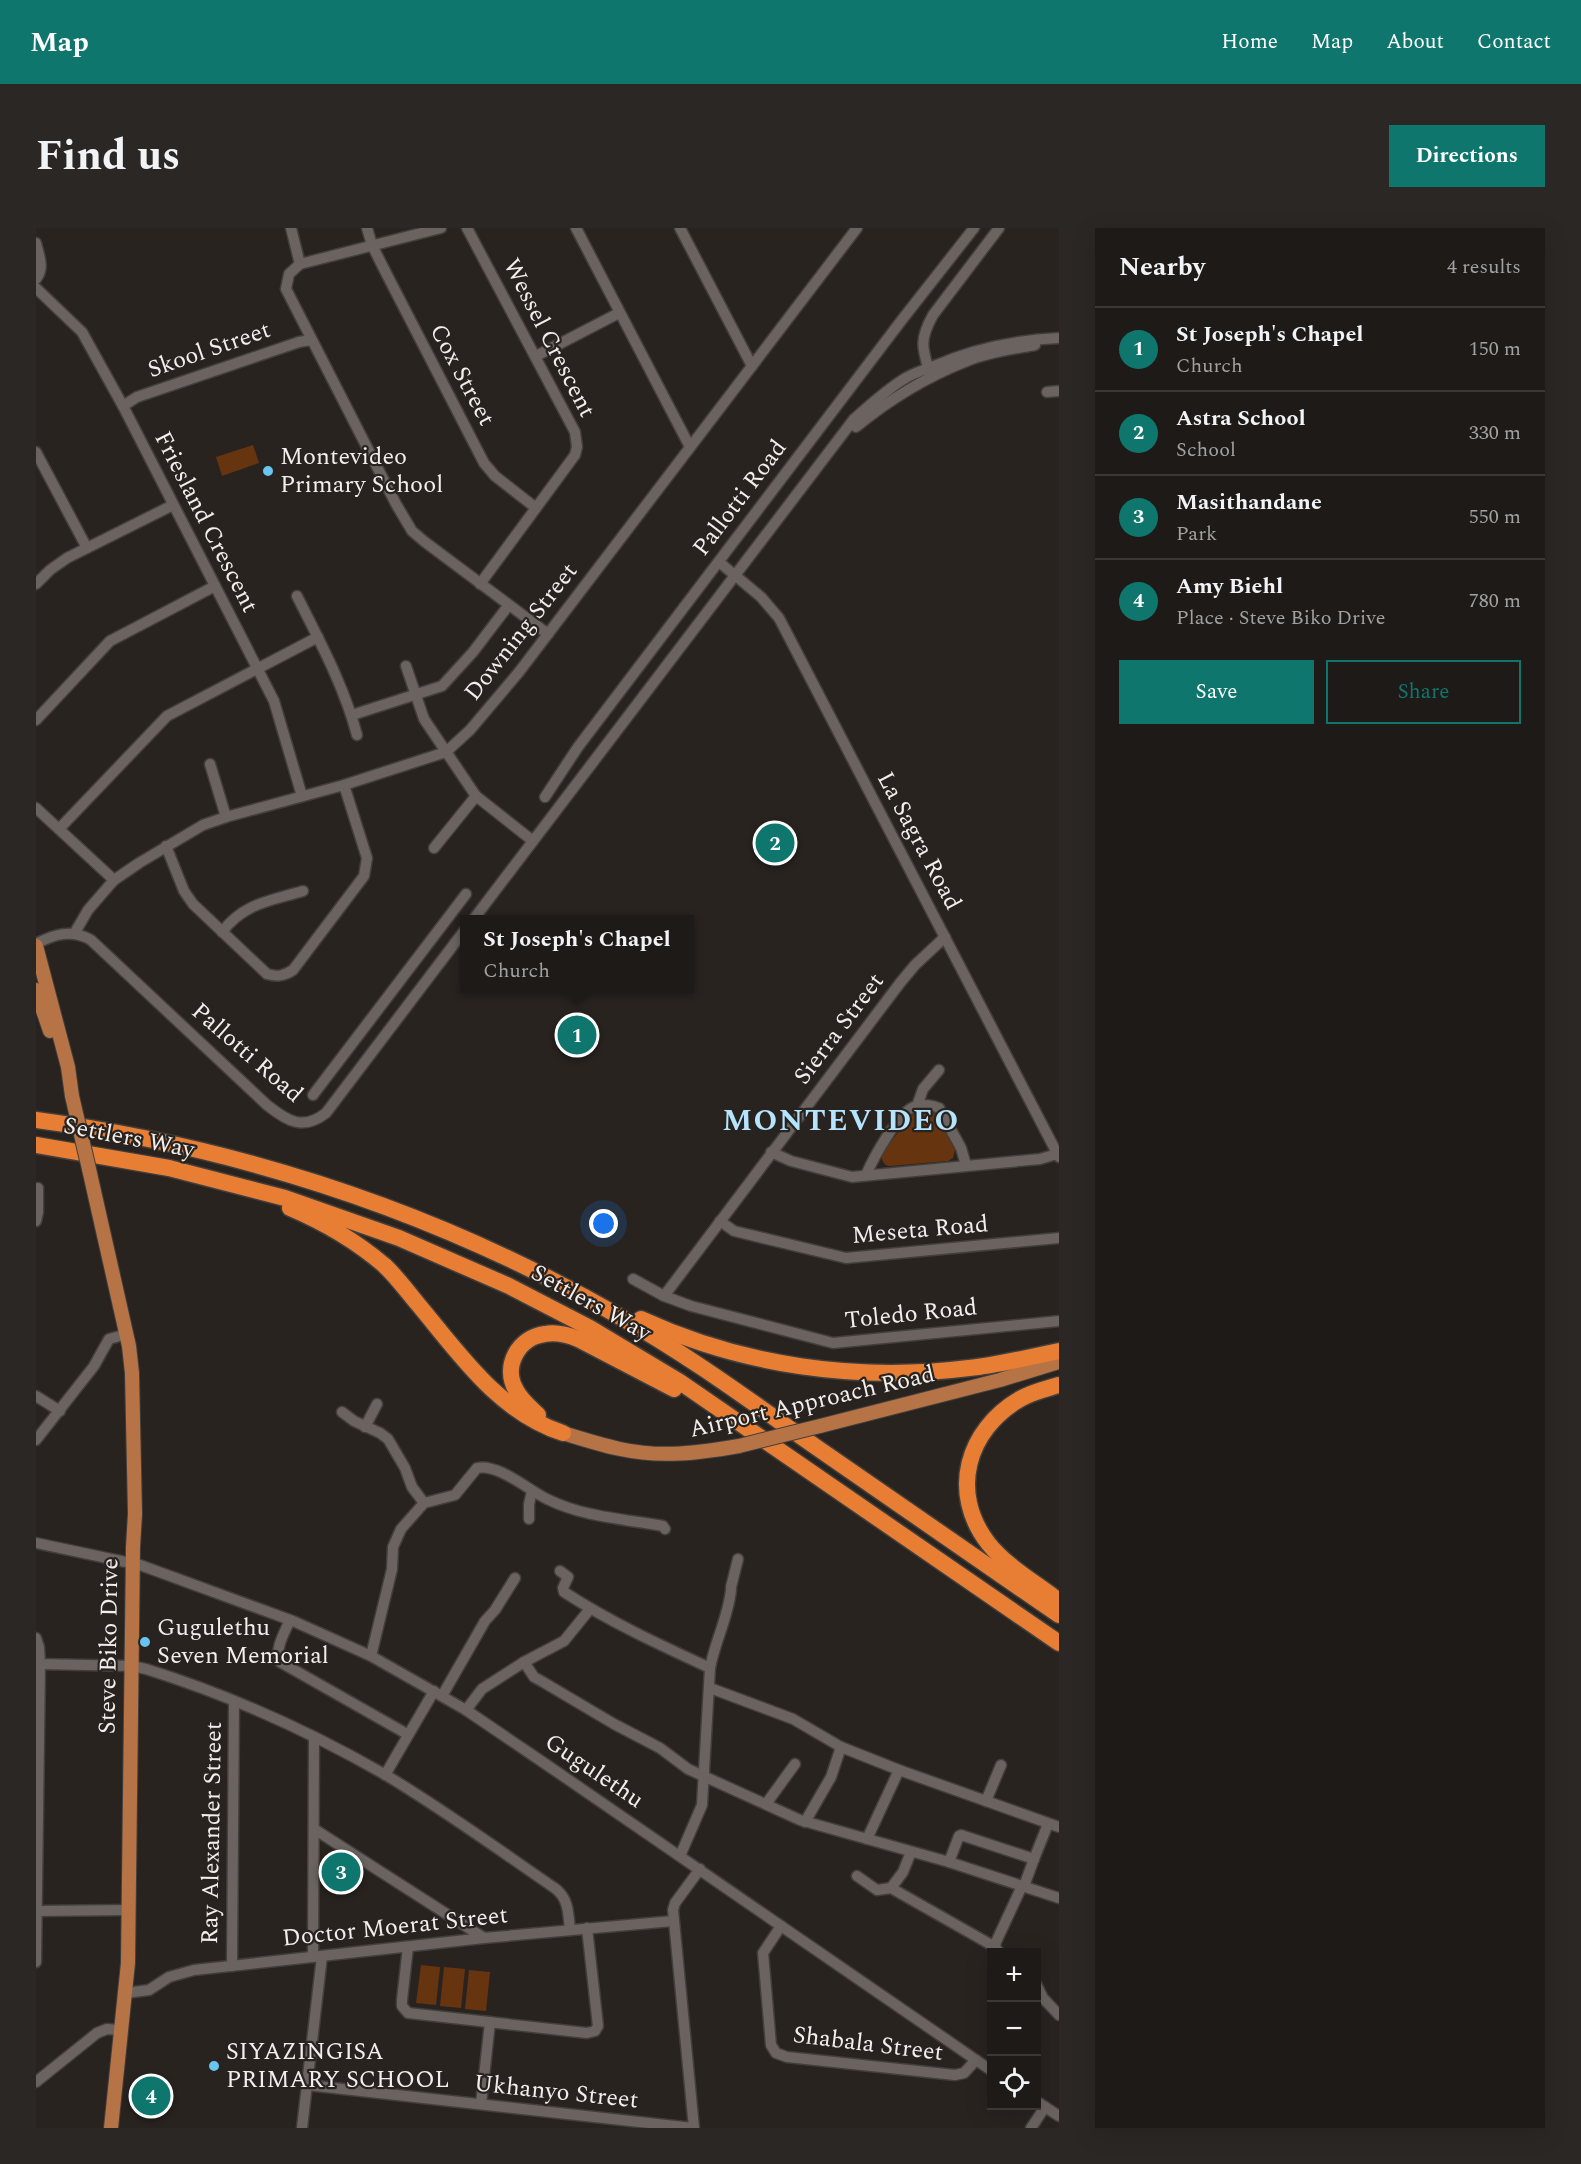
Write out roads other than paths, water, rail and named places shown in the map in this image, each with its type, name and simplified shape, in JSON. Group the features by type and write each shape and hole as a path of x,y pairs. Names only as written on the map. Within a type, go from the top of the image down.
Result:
{"highway":[{"name":"Settlers Way","path":"36,1120 110,1131 185,1146 311,1180 440,1228 545,1276 691,1359 1059,1615"},
{"name":"Settlers Way","path":"36,1145 191,1173 285,1198 441,1255 530,1296 603,1335 680,1382 1059,1643"},
{"path":"107,1157 129,1165 195,1180 283,1205 337,1232 385,1266 490,1388 520,1412 544,1427 563,1433"},
{"path":"545,1276 697,1341 750,1356 810,1368 872,1373 933,1372 994,1365 1059,1351"},
{"path":"563,1433 546,1422 525,1402 516,1391 511,1378 512,1364 517,1350 532,1338 545,1334 561,1334 585,1342 748,1429"},
{"path":"1059,1385 1018,1400 1001,1411 986,1426 976,1442 968,1463 967,1485 969,1505 976,1525 988,1543 1000,1557 1059,1600"}],"main road":[{"path":"36,945 68,1067 68,1077"},
{"path":"36,990 68,1077"},
{"name":"Steve Biko Drive","path":"68,1077 127,1334 132,1372 136,1564 132,1666 129,1910 126,1993 111,2128"},
{"name":"Airport Approach Road","path":"563,1433 609,1447 648,1454 680,1455 740,1446 1000,1380 1059,1362"},
{"name":"Airport Approach Road","path":"1000,1380 1059,1370"}],"street":[{"path":"291,228 300,264"},
{"name":"Cox Street","path":"366,228 372,245 484,463 495,476 536,508"},
{"path":"441,228 300,264 289,274 286,288 407,524 425,542 548,634"},
{"name":"Wessel Crescent","path":"467,228 575,432 577,447 575,455 480,584"},
{"path":"680,228 752,366"},
{"name":"Downing Street","path":"79,935 98,900 114,880 203,825 446,753 477,721 548,634 857,228"},
{"name":"Pallotti Road","path":"545,797 578,747 974,228"},
{"path":"929,373 922,346 926,328 933,315 999,228"},
{"path":"579,229 619,313 690,447"},
{"path":"36,243 42,267 36,279"},
{"path":"944,266 961,278"},
{"name":"Friesland Crescent","path":"36,288 82,332 123,406 274,701 302,796"},
{"path":"536,356 619,313"},
{"path":"929,373 987,347 1016,341 1059,338"},
{"name":"Skool Street","path":"123,406 137,397 298,342 311,340"},
{"path":"929,373 1001,351 1035,345 1059,344"},
{"name":"Pallotti Road","path":"477,915 839,440 885,403 929,373"},
{"path":"1047,392 1059,391"},
{"path":"36,452 87,548"},
{"path":"36,584 50,570 87,548 173,505"},
{"name":"La Sagra Road","path":"719,562 766,602 779,618 1058,1156"},
{"path":"36,720 110,640 215,586"},
{"path":"297,596 334,668 357,735"},
{"path":"352,715 442,686 508,606"},
{"path":"59,829 163,719 318,637"},
{"path":"406,666 422,715 476,796 533,841"},
{"path":"578,747 595,760"},
{"path":"210,764 226,817"},
{"path":"166,846 187,896 267,974 280,976 293,970 364,876 367,858 344,785"},
{"path":"434,848 476,796"},
{"path":"36,808 114,880"},
{"path":"222,932 231,920 251,906 303,891"},
{"name":"Pallotti Road","path":"313,1095 466,894"},
{"path":"438,931 455,943"},
{"path":"36,945 53,936 79,935"},
{"name":"Pallotti Road","path":"79,935 103,951 267,1105 286,1119 303,1123 326,1113 460,937"},
{"name":"Sierra Street","path":"664,1296 900,983 915,965 945,937"},
{"path":"348,1049 365,1062"},
{"path":"916,1106 923,1089 939,1070"},
{"path":"866,1175 878,1149 907,1112 916,1106 934,1106 943,1112 961,1148 966,1165"},
{"path":"771,1152 791,1161 843,1176 1058,1156"},
{"path":"36,1221 38,1188"},
{"name":"Meseta Road","path":"720,1221 734,1231 846,1258 1059,1238"},
{"name":"Toledo Road","path":"633,1279 664,1296 691,1306 833,1343 1059,1321"},
{"path":"36,1440 94,1366 108,1339 127,1334"},
{"path":"36,1396 60,1411"},
{"path":"364,1427 377,1404"},
{"path":"342,1412 364,1427 380,1433 388,1440 405,1468 412,1487 424,1503"},
{"path":"371,1656 392,1569 394,1542 401,1529 424,1503 455,1495 477,1468 484,1467 500,1472 532,1491 579,1512 663,1526 665,1529"},
{"path":"529,1519 532,1491"},
{"name":"Gugulethu","path":"36,1543 136,1564 290,1620 371,1656 466,1710 987,2068"},
{"path":"680,1856 701,1811 710,1668 729,1603 738,1559"},
{"path":"560,1571 568,1577 563,1588 564,1592 590,1609 632,1632 710,1668"},
{"path":"385,1775 407,1734 438,1694 515,1578"},
{"path":"466,1710 482,1689 524,1662 564,1641 590,1609"},
{"path":"290,1620 278,1649 280,1662 407,1734"},
{"path":"36,1638 40,1664 36,1962"},
{"path":"524,1662 534,1677 660,1748 704,1778 721,1783 805,1822 949,1862 1059,1898"},
{"path":"40,1664 132,1666 155,1671 234,1701 314,1737 385,1775 562,1894 567,1903 570,1930"},
{"path":"710,1688 793,1719 841,1747 898,1770 1054,1825 1034,1859 998,1948"},
{"name":"Ray Alexander Street","path":"232,1966 234,1701"},
{"path":"302,2128 317,1956 314,1737"},
{"path":"805,1822 831,1777 841,1747"},
{"path":"766,1804 795,1764"},
{"path":"986,1801 1001,1765"},
{"path":"867,1839 898,1770"},
{"path":"314,1829 484,1938"},
{"path":"949,1862 960,1835 1034,1859"},
{"path":"891,1888 903,1872 911,1852"},
{"path":"693,2128 673,1906 700,1869"},
{"path":"857,1876 877,1890 891,1888 994,1948"},
{"path":"37,1911 129,1910"},
{"name":"Doctor Moerat Street","path":"126,1993 149,1990 169,1977 186,1972 484,1938 673,1921"},
{"name":"Shabala Street","path":"781,1926 765,1947 762,1956 771,2045 777,2054 787,2057 955,2075 964,2073 976,2060"},
{"path":"408,1947 402,2000 404,2010 415,2014 576,2033 595,2031 598,2026 587,1928"},
{"path":"1041,1994 1059,2015"},
{"path":"481,2104 490,2022"},
{"path":"36,2082 97,2033 107,2029 122,2030"},
{"name":"Ukhanyo Street","path":"307,2085 693,2128"},
{"path":"1041,2104 1059,2116"},
{"path":"1031,2128 1038,2110"}],"place":[{"name":"Montevideo Primary School","path":"268,471"},
{"name":"Astra School","path":"775,843"},
{"name":"St Joseph's Chapel","path":"577,1035"},
{"name":"Gugulethu Seven Memorial","path":"145,1642"},
{"name":"Masithandane","path":"341,1872"},
{"name":"SIYAZINGISA PRIMARY SCHOOL","path":"214,2066"},
{"name":"Amy Biehl","path":"151,2096"}],"district":[{"name":"MONTEVIDEO","path":"841,1121"}]}
